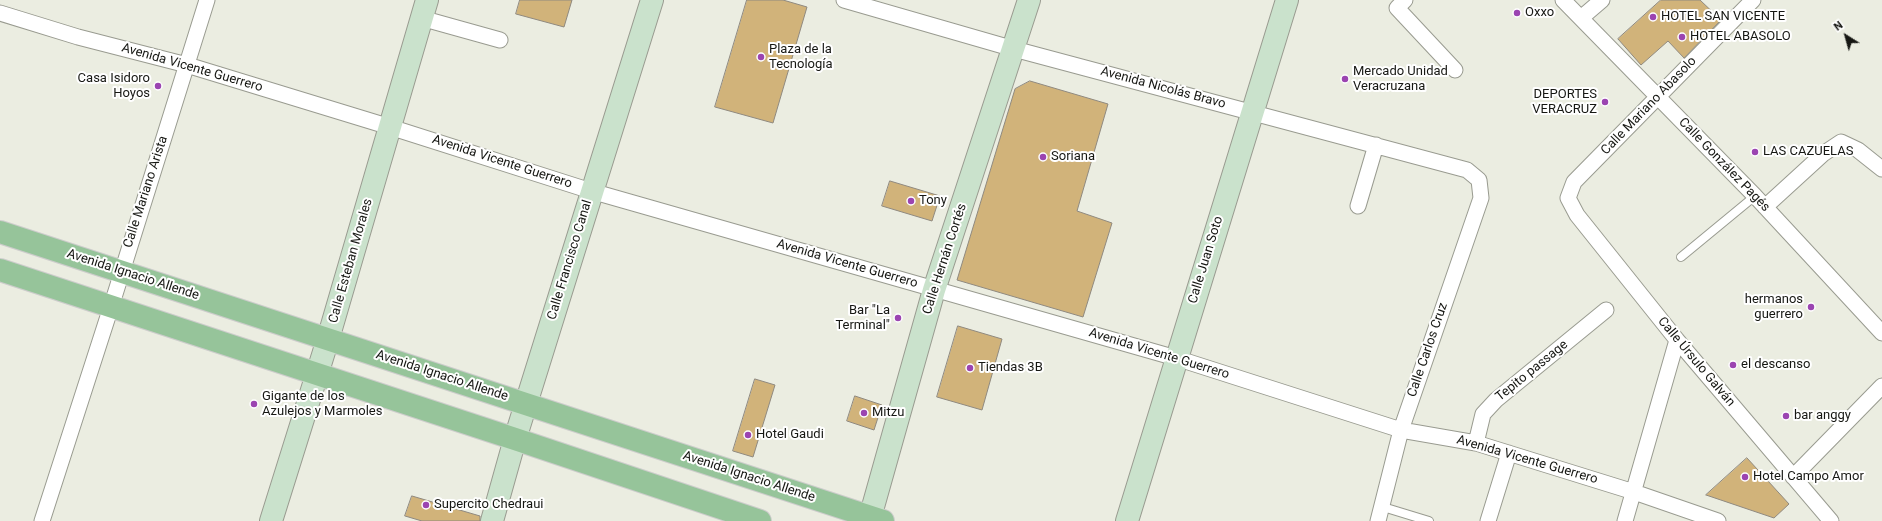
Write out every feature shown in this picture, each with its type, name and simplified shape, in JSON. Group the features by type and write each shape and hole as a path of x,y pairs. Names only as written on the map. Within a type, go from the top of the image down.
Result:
{"main road":[{"name":"Avenida Ignacio Allende","path":"0,232 527,403 874,520"},
{"path":"0,270 760,521"}],"street":[{"name":"Calle Mariano Arista","path":"42,521 207,0"},
{"name":"Calle Francisco Canal","path":"492,521 515,439 591,191 652,0"},
{"name":"Avenida Nicolás Bravo","path":"844,0 1014,49 1467,170 1479,180"},
{"name":"Calle Hernán Cortés","path":"874,520 934,290 1029,0"},
{"name":"Calle Juan Soto","path":"1127,521 1287,0"},
{"name":"Calle González Pagés","path":"1563,0 1760,202 1882,333"},
{"path":"1581,18 1602,0"},
{"name":"Calle Mariano Abasolo","path":"1568,198 1574,182 1752,0"},
{"path":"1401,4 1455,70"},
{"path":"424,9 500,40"},
{"name":"Calle Esteban Morales","path":"271,521 328,339 424,9"},
{"name":"Avenida Vicente Guerrero","path":"0,13 78,37 187,65 390,127 591,191 1176,358 1401,430 1476,443 1634,492 1718,521"},
{"path":"1760,202 1841,142 1858,150 1882,169"},
{"path":"1358,206 1376,145"},
{"name":"Calle Carlos Cruz","path":"1378,521 1383,507 1401,430 1481,198 1479,180"},
{"name":"Calle Úrsulo Galván","path":"1568,198 1577,214 1677,340 1830,521"},
{"name":"Tepito passage","path":"1476,443 1483,414 1496,400 1606,310"},
{"path":"1625,521 1677,340"},
{"path":"1793,477 1882,386"},
{"path":"1488,521 1508,453"}],"lane":[{"path":"1681,257 1760,202"},
{"path":"1383,507 1429,521"}],"building":[{"path":"520,0 572,0 564,27 516,14"},
{"name":"Plaza de la Tecnología","path":"747,0 783,0 807,7 773,123 715,107"},
{"path":"1661,0 1700,0 1721,20 1684,58 1668,41 1641,65 1618,39"},
{"name":"Soriana","path":"1030,81 1108,104 1077,211 1112,223 1083,317 957,280 1015,89"},
{"name":"Tony","path":"890,181 940,196 932,221 882,206"},
{"name":"Tiendas 3B","path":"958,326 1002,339 982,410 937,397"},
{"path":"755,379 775,385 753,457 733,451"},
{"name":"Mitzu","path":"855,396 882,405 874,430 847,421"},
{"name":"Hotel Campo Amor","path":"1747,458 1789,504 1774,518 1706,495"},
{"name":"Supercito Chedraui","path":"412,496 480,516 480,521 422,521 405,516"}],"place":[{"name":"Oxxo","path":"1517,13"},
{"name":"HOTEL SAN VICENTE","path":"1653,17"},
{"name":"HOTEL ABASOLO","path":"1682,37"},
{"name":"Plaza de la Tecnología","path":"761,57"},
{"name":"Mercado Unidad Veracruzana","path":"1345,79"},
{"name":"Casa Isidoro Hoyos","path":"158,86"},
{"name":"DEPORTES VERACRUZ","path":"1605,102"},
{"name":"LAS CAZUELAS","path":"1755,152"},
{"name":"Soriana","path":"1043,157"},
{"name":"Tony","path":"911,201"},
{"name":"hermanos guerrero","path":"1811,307"},
{"name":"Bar \"La Terminal\"","path":"898,318"},
{"name":"el descanso","path":"1733,365"},
{"name":"Tiendas 3B","path":"970,368"},
{"name":"Gigante de los Azulejos y Marmoles","path":"254,404"},
{"name":"Mitzu","path":"864,413"},
{"name":"bar anggy","path":"1786,416"},
{"name":"Hotel Gaudi","path":"748,435"},
{"name":"Hotel Campo Amor","path":"1745,477"},
{"name":"Supercito Chedraui","path":"426,505"}]}
